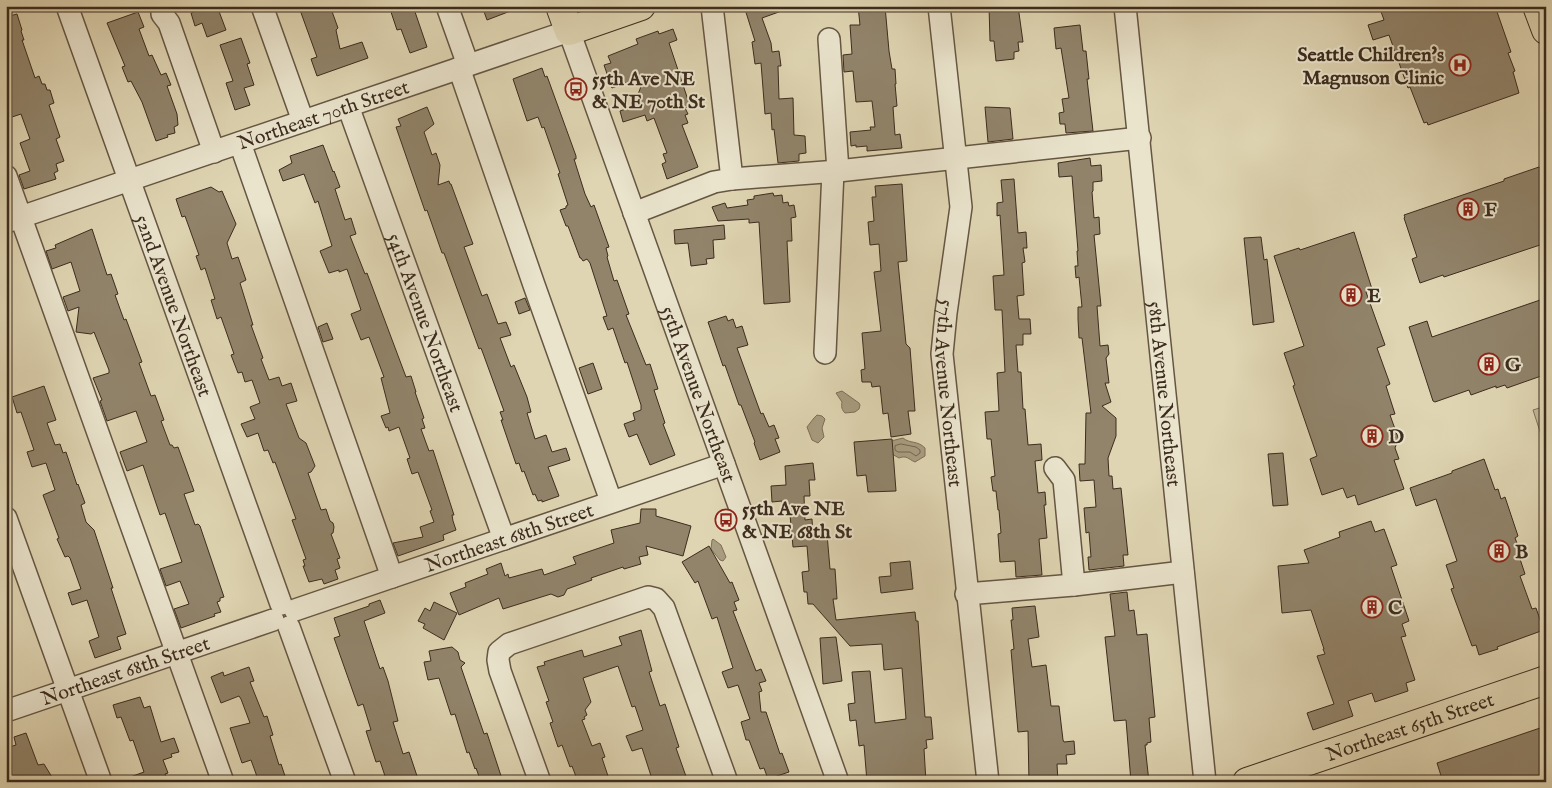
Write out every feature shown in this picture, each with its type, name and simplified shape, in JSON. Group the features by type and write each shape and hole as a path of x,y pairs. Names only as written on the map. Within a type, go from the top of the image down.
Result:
{"main road":[{"name":"Northeast 70th Street","path":"564,18 641,6"},
{"path":"1537,6 1546,30"},
{"name":"Northeast 65th Street","path":"1247,782 1546,680"}],"street":[{"name":"52nd Avenue Northeast","path":"67,6 345,782"},
{"path":"262,6 303,121"},
{"path":"447,6 463,66 531,276 611,501"},
{"path":"712,6 732,179"},
{"name":"57th Avenue Northeast","path":"939,6 961,207 942,354 966,594 988,782"},
{"name":"58th Avenue Northeast","path":"1125,6 1205,782"},
{"path":"162,14 169,22 214,152"},
{"name":"Northeast 70th Street","path":"14,220 463,66 564,18"},
{"name":"55th Avenue Northeast","path":"564,18 838,782"},
{"path":"825,353 836,171 828,38"},
{"name":"54th Avenue Northeast","path":"348,106 504,539"},
{"path":"634,213 714,182 732,179 836,171 1140,138"},
{"path":"240,143 392,577"},
{"path":"6,176 14,220 177,653 223,782"},
{"name":"Northeast 68th Street","path":"6,711 611,501 724,464"},
{"path":"1055,468 1064,480 1074,585"},
{"path":"6,518 101,782"},
{"path":"966,594 1074,585 1183,572"},
{"path":"540,782 500,671 498,656 503,648 518,641 644,598 660,601 664,608 727,782"}],"shaded area":[{"path":"1546,406 1546,450 1533,410"}],"water":[{"path":"842,391 859,403 859,409 855,412 845,413 842,408 842,402 836,393"},
{"path":"817,415 825,419 822,428 824,437 818,443 812,440 807,427"},
{"path":"903,438 925,448 925,456 915,462 906,457 899,458 892,454 891,441"},
{"path":"713,539 721,545 726,557 723,561 711,549"}],"building":[{"path":"208,6 217,6 226,30 207,37 202,23 195,26 191,13"},
{"path":"310,6 330,6 338,28 336,30 340,49 362,42 368,58 317,76 311,59 317,57 300,10"},
{"path":"389,6 413,6 427,47 410,53 401,29 397,30"},
{"path":"482,6 521,6 521,7 487,20"},
{"path":"744,6 790,6 790,8 762,18 771,43 772,52 779,51 781,66 778,66 779,99 793,98 794,135 805,136 806,153 799,154 799,161 778,163 771,113 765,114 761,63 755,64 752,42 755,41"},
{"path":"858,6 885,6 889,51 892,69 895,69 897,106 893,107 895,135 900,134 902,148 867,151 867,146 851,146 850,132 871,130 870,127 875,127 872,101 856,102 853,71 844,72 843,55 852,54 850,25 860,25"},
{"path":"989,6 1018,6 1023,42 1018,42 1019,51 1014,52 1014,59 996,61 994,41 990,41"},
{"name":"Seattle Children's Magnuson Clinic","path":"1379,6 1495,6 1511,52 1508,53 1515,71 1513,72 1519,93 1428,125 1427,122 1424,123 1410,87 1408,88 1389,35 1373,40 1368,25 1384,20"},
{"path":"138,12 144,27 139,29 149,56 152,55 161,75 166,73 171,85 167,86 177,114 178,125 174,127 175,133 156,141 142,102 131,81 128,82 122,67 125,66 107,23"},
{"path":"17,14 24,40 22,40 35,78 39,76 42,84 45,84 47,90 50,90 54,103 49,105 60,137 56,139 64,161 56,164 58,171 54,173 56,179 24,189 19,175 30,171 20,143 30,139 21,114 6,119 6,17"},
{"path":"1080,25 1083,51 1086,51 1093,131 1066,133 1065,124 1060,124 1059,113 1064,112 1062,99 1069,98 1061,48 1056,49 1054,28"},
{"path":"673,29 677,40 669,43 690,106 685,108 688,114 685,115 688,123 682,125 698,167 667,179 662,164 666,162 663,154 667,153 654,118 647,121 645,115 623,122 620,111 640,104 637,97 645,76 612,88 604,65 611,63 608,56 638,44 636,39 658,31 659,34"},
{"path":"241,38 250,63 247,64 254,85 244,88 250,105 235,110 226,83 233,81 220,45"},
{"path":"542,68 545,77 547,76 576,156 576,159 574,159 585,194 591,207 594,205 609,247 606,248 607,257 614,281 617,280 629,314 626,315 646,365 650,364 658,389 654,390 665,423 663,424 675,455 650,465 637,434 629,437 624,424 635,420 633,413 641,410 641,405 627,362 625,363 613,328 608,330 603,317 607,316 590,263 587,259 583,261 580,258 560,210 568,205 558,174 560,173 544,127 542,128 538,117 527,121 513,79"},
{"path":"427,107 434,124 424,132 432,155 436,153 440,165 438,185 449,181 451,184 473,244 464,247 482,296 487,294 498,324 506,322 511,335 500,338 511,367 514,365 527,397 531,412 527,413 535,439 546,435 552,452 566,448 570,460 548,467 559,496 542,502 542,500 538,501 535,494 533,495 524,471 522,472 519,463 516,464 501,420 503,420 500,412 504,411 444,253 442,253 427,210 425,211 396,127 401,126 398,119"},
{"path":"985,107 1010,108 1013,139 988,142"},
{"path":"323,145 340,187 335,189 345,220 351,218 356,234 350,236 365,274 367,273 406,377 411,376 424,418 422,419 425,428 421,429 429,451 433,450 454,515 452,515 456,530 443,535 444,540 398,556 393,543 423,537 420,527 434,522 430,511 432,510 418,472 412,474 407,459 410,458 399,427 389,431 381,416 390,413 381,378 384,377 369,337 361,340 351,314 361,310 347,269 329,273 320,251 332,246 318,201 315,203 304,174 283,181 279,170 292,163 290,156"},
{"path":"1090,158 1091,166 1101,165 1102,181 1093,182 1092,192 1094,218 1099,217 1100,234 1094,235 1101,306 1097,306 1100,346 1108,345 1109,354 1106,358 1109,383 1105,383 1111,402 1102,406 1116,418 1116,436 1108,458 1109,476 1112,476 1113,489 1121,488 1128,555 1123,555 1124,566 1089,570 1088,557 1091,557 1089,532 1086,533 1084,508 1096,507 1094,480 1080,481 1079,464 1085,464 1086,413 1091,413 1082,338 1079,338 1078,307 1082,307 1079,277 1076,278 1075,266 1078,266 1078,251 1072,176 1059,177 1058,163"},
{"path":"1546,166 1546,243 1444,277 1443,275 1420,283 1412,259 1417,257 1404,215"},
{"path":"1014,179 1018,233 1026,232 1027,248 1023,248 1025,262 1022,263 1024,295 1017,296 1019,319 1030,319 1031,334 1023,334 1023,345 1016,345 1018,372 1021,372 1023,409 1025,409 1028,445 1041,444 1042,460 1035,461 1038,493 1045,492 1046,505 1044,505 1047,538 1039,539 1042,575 1016,577 1015,561 1000,562 998,534 1001,533 999,510 996,491 993,491 991,477 995,476 991,439 987,439 985,412 999,411 997,373 1005,372 1002,310 995,310 993,276 1004,275 1000,215 997,216 997,203 1003,202 1001,180"},
{"path":"902,184 907,261 898,262 906,344 910,348 915,411 908,411 911,434 891,437 888,413 883,414 880,386 872,387 871,382 862,382 861,370 865,369 862,333 881,331 874,272 881,271 879,244 870,245 868,222 874,221 872,197 876,197 875,186"},
{"path":"211,187 219,192 222,191 236,224 227,243 232,259 238,257 246,280 240,283 253,325 251,325 263,358 261,359 269,380 279,377 282,386 291,383 297,401 286,404 299,438 306,443 315,466 308,473 321,510 326,509 330,521 333,523 333,533 331,534 340,558 337,559 340,568 335,570 338,579 324,584 322,579 309,582 303,566 305,566 303,560 306,559 292,520 296,519 275,462 273,463 268,450 264,451 258,433 247,437 241,424 255,419 250,407 260,403 252,380 245,382 242,372 238,373 231,355 234,354 221,317 217,319 211,300 215,299 205,268 201,270 196,256 199,255 185,216 182,217 176,199"},
{"path":"773,193 774,196 782,195 783,203 788,202 789,206 794,205 796,217 791,218 792,241 787,241 790,302 764,304 759,222 749,223 749,219 718,221 712,207 725,203 727,208 748,205 747,200 754,199 754,196"},
{"path":"724,225 725,239 713,240 714,258 706,259 707,264 691,266 688,243 675,244 674,230"},
{"path":"92,229 107,275 111,274 118,294 115,295 142,362 139,363 151,396 155,395 164,420 161,421 170,445 174,448 178,447 194,491 184,494 195,525 198,524 200,526 224,597 220,598 220,601 217,602 221,612 181,628 174,609 189,604 180,581 166,586 160,569 182,562 165,513 160,515 143,465 127,471 120,452 147,442 136,411 107,421 100,401 102,400 93,378 109,373 109,370 94,332 91,334 76,332 79,307 68,311 63,297 80,291 71,262 52,269 46,251 56,248 55,245"},
{"path":"1354,232 1372,289 1366,292 1385,345 1377,348 1390,384 1386,386 1395,414 1390,415 1400,443 1395,448 1399,459 1394,460 1404,489 1358,505 1355,495 1347,498 1343,488 1322,495 1310,459 1317,456 1284,353 1304,346 1274,256 1299,248 1300,250"},
{"path":"1261,237 1264,260 1267,259 1274,322 1253,325 1244,238"},
{"path":"525,298 530,310 519,314 515,302"},
{"path":"1546,298 1546,373 1544,375 1507,388 1505,385 1496,388 1496,386 1471,395 1469,390 1435,402 1433,401 1409,327 1427,321 1432,337"},
{"path":"726,316 728,321 733,319 736,328 742,326 748,345 737,348 761,414 763,413 769,427 774,425 779,438 775,439 780,452 760,460 755,442 725,365 723,366 708,322"},
{"path":"327,323 333,339 323,342 318,327"},
{"path":"593,363 602,389 588,394 579,368"},
{"path":"44,386 56,420 47,423 55,445 60,444 63,453 66,452 78,484 85,503 81,505 86,522 94,530 126,634 117,637 121,649 95,658 89,641 99,637 87,600 72,605 68,593 81,589 70,558 68,556 65,557 57,539 59,538 43,495 55,490 46,463 32,467 27,452 34,450 21,412 17,413 12,397"},
{"path":"892,439 896,491 868,492 866,475 857,476 854,442"},
{"path":"1283,453 1288,505 1273,506 1268,454"},
{"path":"1484,459 1495,490 1498,489 1501,499 1505,497 1518,536 1515,538 1518,546 1516,547 1525,574 1520,576 1532,609 1536,608 1543,628 1540,629 1541,631 1479,655 1476,645 1472,646 1451,589 1454,588 1446,565 1457,561 1436,499 1416,506 1410,488"},
{"path":"813,463 815,480 809,480 810,496 804,496 805,520 812,519 813,535 827,534 830,569 835,569 837,599 833,599 836,620 915,612 916,621 918,621 925,717 931,717 933,739 926,740 927,748 924,749 926,782 867,782 864,745 859,746 856,720 850,721 848,704 855,703 852,672 870,671 875,723 906,719 902,668 884,670 882,644 850,646 813,604 808,604 807,592 804,592 802,572 809,571 807,546 793,547 790,515 783,516 782,501 772,502 771,486 786,485 785,466"},
{"path":"641,509 656,509 656,516 691,526 683,556 646,546 648,555 639,557 641,564 624,569 623,567 591,578 592,580 567,589 564,595 558,597 551,594 503,609 499,598 459,615 450,593 466,587 465,583 488,574 486,569 501,563 505,576 508,574 509,578 542,569 544,575 576,564 573,557 614,543 611,530 640,523"},
{"path":"1371,521 1375,532 1384,529 1397,565 1391,567 1409,621 1402,624 1406,636 1401,637 1415,680 1406,683 1408,691 1375,702 1372,693 1348,701 1353,716 1313,730 1307,713 1334,704 1317,656 1325,654 1324,649 1311,610 1282,613 1278,566 1309,563 1304,550 1340,537 1339,532"},
{"path":"709,546 730,583 732,582 739,600 734,602 737,610 733,611 756,671 761,669 766,681 759,683 762,691 759,692 761,712 766,712 780,754 782,753 789,772 768,779 764,768 760,769 749,740 746,740 741,722 750,719 738,685 728,688 722,672 733,668 717,617 712,619 698,581 695,583 682,562"},
{"path":"910,561 913,589 881,593 879,577 891,576 890,563"},
{"path":"1127,592 1129,611 1134,610 1137,635 1147,634 1155,717 1149,718 1151,742 1145,745 1149,782 1131,782 1126,720 1114,721 1105,637 1115,636 1110,594"},
{"path":"380,600 385,613 364,621 380,669 383,667 388,681 398,721 393,722 403,754 409,752 419,782 387,782 380,761 376,762 366,731 371,730 363,704 358,706 334,638 340,636 334,618 369,606 369,604"},
{"path":"434,602 457,613 444,640 423,628 425,624 418,621 425,608 430,611"},
{"path":"1035,606 1039,637 1028,639 1032,667 1046,665 1051,706 1059,706 1063,740 1064,742 1074,741 1075,754 1066,755 1067,764 1057,764 1058,782 1029,782 1028,731 1018,732 1011,650 1014,649 1011,620 1013,620 1012,608"},
{"path":"641,630 652,671 649,672 660,706 665,704 679,747 676,748 688,782 653,782 642,748 632,751 626,736 643,730 635,706 632,707 618,666 583,678 591,702 585,710 587,715 584,717 585,719 582,720 592,746 600,743 605,757 602,758 610,782 578,782 562,745 558,747 550,723 553,722 546,702 549,701 537,667 545,665 544,662 582,650 584,657 622,645 619,637"},
{"path":"836,637 842,681 823,684 820,638"},
{"path":"452,647 458,652 460,660 465,663 461,667 484,734 487,733 503,782 481,782 469,752 467,753 455,714 451,715 439,678 428,680 424,662 431,661 429,651"},
{"path":"249,667 254,681 250,682 264,717 267,716 273,735 270,736 279,765 281,764 287,782 259,782 251,760 242,763 230,728 250,723 239,696 221,703 211,677 223,672 224,676"},
{"path":"140,697 144,708 150,706 161,742 174,738 179,752 171,754 172,757 163,760 168,773 165,774 168,782 123,782 122,780 144,772 133,740 130,741 121,717 117,718 113,705"},
{"path":"1546,726 1546,782 1443,782 1437,763"},
{"path":"26,733 38,765 44,764 55,782 6,782 6,748 16,745 14,737"}],"place":[{"name":"Seattle Children's Magnuson Clinic","path":"1460,65"},
{"name":"55th Ave NE & NE 70th St","path":"576,89"},
{"name":"F","path":"1468,209"},
{"name":"E","path":"1351,295"},
{"name":"G","path":"1489,364"},
{"name":"D","path":"1372,436"},
{"name":"55th Ave NE & NE 68th St","path":"726,520"},
{"name":"B","path":"1499,551"},
{"name":"C","path":"1372,607"}]}
